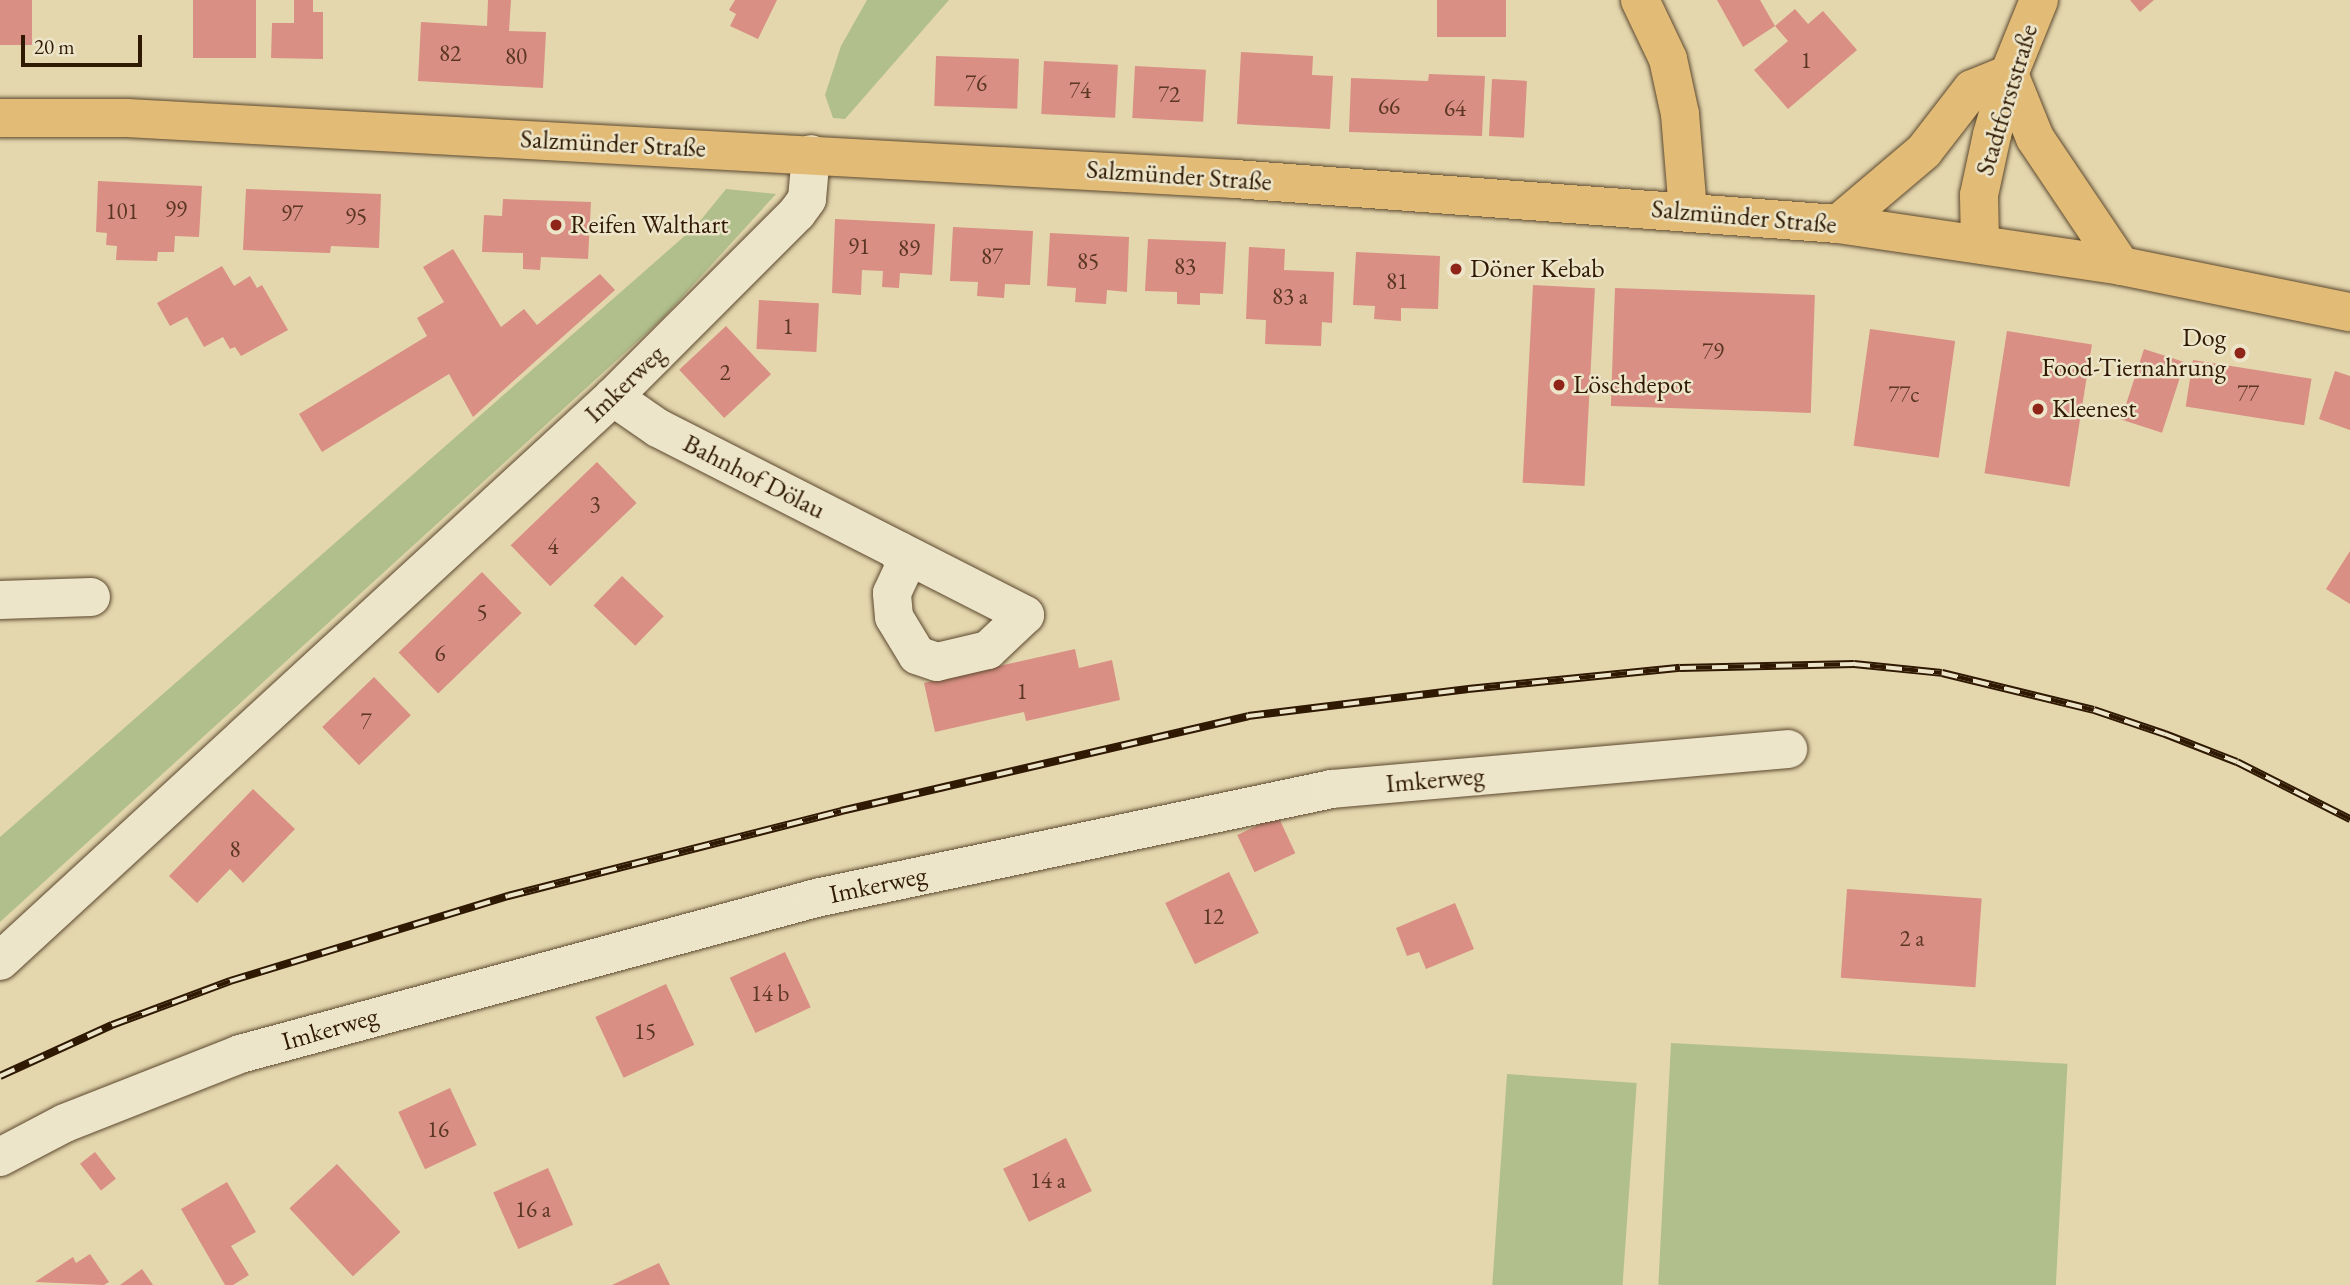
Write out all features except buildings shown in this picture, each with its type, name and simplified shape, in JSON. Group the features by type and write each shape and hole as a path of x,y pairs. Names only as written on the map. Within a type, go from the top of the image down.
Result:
{"main road":[{"path":"1640,0 1668,59 1680,114 1688,212"},
{"name":"Stadtforststraße","path":"1980,243 1979,195 2010,74 2039,0"},
{"path":"1838,224 1924,151 1972,89 2010,74 2035,138 2121,266"},
{"name":"Salzmünder Straße","path":"0,118 127,118 811,154 1838,224 2121,266 2350,312"}],"street":[{"name":"Imkerweg","path":"0,961 613,397 797,213 807,199 811,154"},
{"name":"Bahnhof Dölau","path":"613,397 658,428 899,551"},
{"path":"0,600 91,597"},
{"name":"Imkerweg","path":"0,1157 65,1124 240,1054 816,898 1332,789 1788,749"}],"green space":[{"path":"867,0 949,0 845,119 833,118 825,95 841,46"},
{"path":"726,189 776,194 663,318 0,922 0,837 696,226"},
{"path":"1671,1043 2067,1064 2056,1285 1658,1285"},
{"path":"1507,1074 1637,1083 1623,1285 1492,1285"}],"railway":[{"path":"0,1076 112,1025 230,981 508,896 841,811 1248,716 1468,689 1680,668 1854,664 1942,673 2094,710 2165,734 2237,762 2350,819"}],"place":[{"name":"Reifen Walthart","path":"556,225"},
{"name":"Döner Kebab","path":"1456,269"},
{"name":"Dog Food-Tiernahrung","path":"2240,353"},
{"name":"Löschdepot","path":"1559,385"},
{"name":"Kleenest","path":"2038,409"}]}
